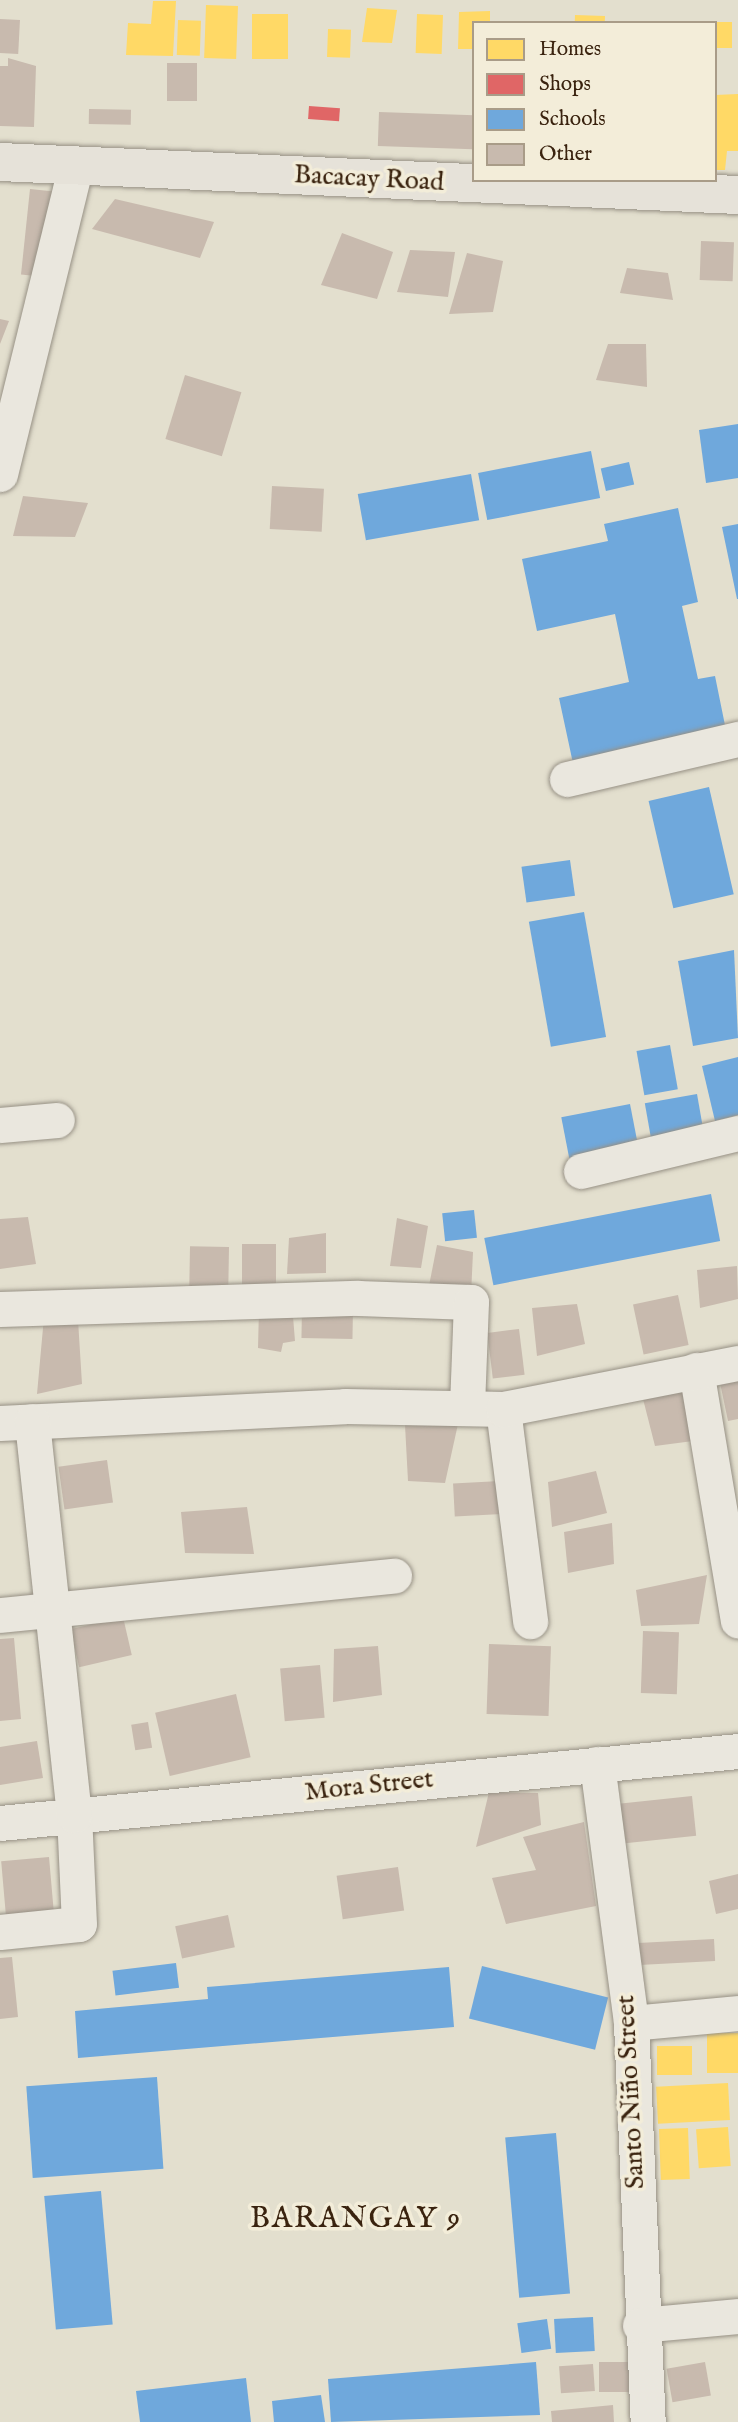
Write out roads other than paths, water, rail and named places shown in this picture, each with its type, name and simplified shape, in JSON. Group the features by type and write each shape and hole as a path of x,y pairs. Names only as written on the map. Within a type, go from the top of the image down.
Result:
{"main road":[{"name":"Bacacay Road","path":"0,162 738,195"}],"street":[{"path":"0,474 76,165"},
{"path":"567,779 738,739"},
{"path":"0,1125 57,1120"},
{"path":"581,1171 738,1133"},
{"path":"0,1309 358,1298 471,1302 467,1408"},
{"path":"0,1932 79,1924 74,1815 54,1609 16,1422 345,1406 503,1409 738,1363"},
{"path":"696,1370 738,1620"},
{"path":"503,1409 530,1620"},
{"path":"0,1615 394,1576"},
{"name":"Mora Street","path":"0,1823 738,1751"},
{"name":"Santo Niño Street","path":"597,1764 631,2023 640,2325 648,2422"},
{"path":"631,2023 738,2013"},
{"path":"640,2325 738,2316"}],"district":[{"name":"BARANGAY 9","path":"356,2219"}]}
